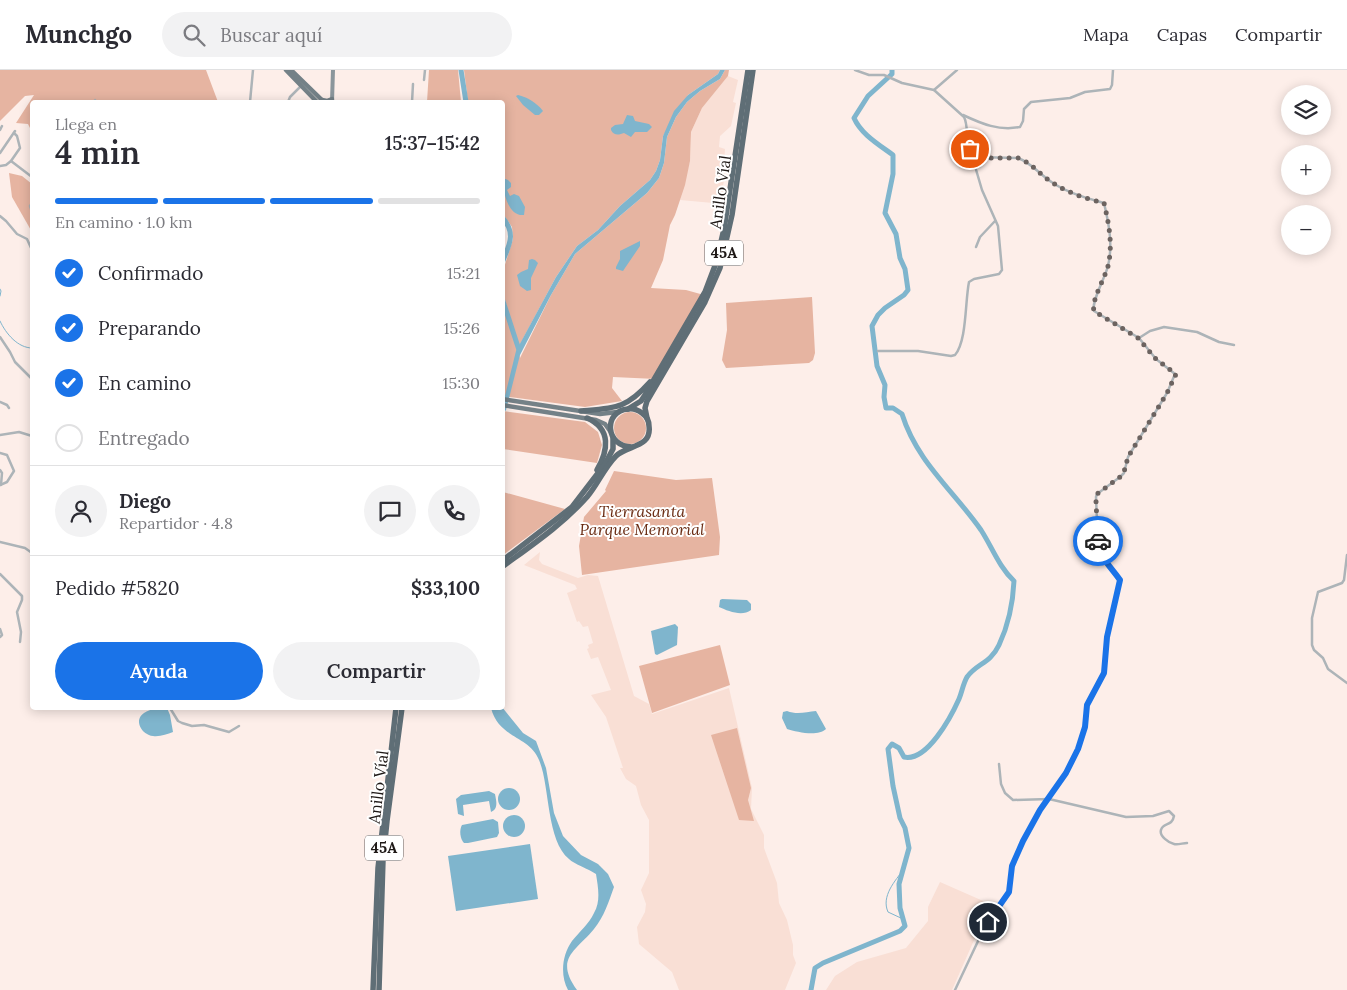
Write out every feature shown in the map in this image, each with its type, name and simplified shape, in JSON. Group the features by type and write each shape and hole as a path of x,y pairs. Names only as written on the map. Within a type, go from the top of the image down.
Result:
{"highway":[{"name":"Anillo Víal","path":"628,408 643,399 660,371 704,292 716,263 724,229 748,70"},
{"name":"Anillo Víal","path":"647,418 645,408 647,401 705,302 720,268 732,215 753,70"},
{"path":"581,411 604,410 623,405 639,394 660,371"},
{"path":"505,559 563,515 592,481 611,454 613,444 612,420 620,411 628,408 638,410 647,418 649,429 647,437 640,445 622,451 615,457 588,496 570,515 505,565"},
{"path":"587,418 600,427 604,434 606,445 604,457 592,481"},
{"path":"612,435 620,445 632,447"},
{"name":"Anillo Víal","path":"373,990 378,868 396,710"},
{"name":"Anillo Víal","path":"379,990 384,850 402,710"}],"main road":[{"path":"286,70 301,86 320,100"},
{"path":"291,70 320,100"},
{"path":"505,401 601,421 607,426 612,435"},
{"path":"505,405 607,414 620,411"}],"street":[{"path":"250,100 253,70"},
{"path":"332,70 335,78 332,100"},
{"path":"424,80 425,70"},
{"path":"855,70 869,75 884,75 902,83 934,90 950,106 962,114 996,128 1020,127 1023,121 1024,109 1032,102 1064,99 1085,92 1110,89 1114,70"},
{"path":"934,90 957,70"},
{"path":"412,100 413,84"},
{"path":"289,100 301,86"},
{"path":"878,350 918,351 955,355 962,338 969,282 974,279 999,274 1002,270 998,226 982,190 966,133 966,120 962,114"},
{"path":"0,130 2,126"},
{"path":"0,152 14,132 20,148 6,166 0,166"},
{"path":"955,990 988,922 1007,895 1011,883 1012,866 1016,857 1040,810 1049,800 1066,773 1078,749 1085,727 1087,705 1104,673 1107,637 1119,583 1119,579 1107,564 1098,547 1096,497 1097,494 1124,472 1128,457 1167,393 1175,375 1138,338 1096,313 1093,308 1108,267 1111,247 1104,203 1073,193 1051,183 1024,160 1018,158 975,158 972,156"},
{"path":"11,161 30,175"},
{"path":"0,216 6,220 16,234 26,239 30,246"},
{"path":"976,247 980,237 996,221"},
{"path":"1138,338 1164,326 1197,332 1220,342 1234,345"},
{"path":"0,337 15,362 30,377"},
{"path":"0,402 9,408"},
{"path":"0,435 19,432 30,435"},
{"path":"0,453 7,454 14,471 7,482 0,485"},
{"path":"0,470 2,473 0,485"},
{"path":"0,542 30,551"},
{"path":"1347,555 1346,574 1342,583 1319,590 1317,595 1312,618 1312,645 1314,650 1323,658 1328,668 1347,683"},
{"path":"0,574 22,596 17,612 21,632 20,642"},
{"path":"0,629 2,636 0,638"},
{"path":"171,710 178,720 188,725 204,725 229,732 239,726"},
{"path":"998,764 1000,782 1008,797 1018,801 1049,800 1126,817 1153,816 1169,811 1173,812 1174,820 1163,826 1161,834 1174,844 1187,843"}],"shaded area":[{"path":"728,76 738,80 733,102 736,103 731,126 720,136 719,147 725,149 724,204 680,200 690,161 691,132 702,108"},
{"path":"540,552 539,560 542,564 578,578 588,575 598,576 634,696 649,704 652,714 729,688 752,788 751,809 764,835 764,848 777,883 779,903 787,920 793,945 793,955 796,963 785,990 679,990 672,972 639,944 637,927 645,912 646,904 641,890 649,873 649,820 641,805 636,786 626,779 620,768 623,768 606,717 591,695 611,690 598,657 591,659 587,649 589,648 588,645 593,643 588,626 583,627 579,621 577,622 567,593 577,589 575,585 524,565"},
{"path":"940,882 990,904 952,990 826,990 835,976 857,962 906,948 928,921 928,907"}],"green space":[{"path":"0,70 206,70 217,100 31,100 34,95 25,96 0,121"},
{"path":"429,70 458,70 461,100 427,100"},
{"path":"464,70 720,70 718,74 688,95 663,136 660,160 650,180 620,206 598,230 577,246 556,277 518,345 520,358 551,295 575,254 647,193 659,178 664,163 667,137 676,117 687,102 700,91 720,79 725,70 729,70 728,76 702,108 691,132 690,161 685,185 670,225 663,260 651,288 686,290 704,295 656,379 613,377 612,388 622,401 585,407 505,396 505,308 512,327 505,300 505,265 513,239 512,227 505,217 505,100 468,100"},
{"path":"30,101 30,128 28,124 16,123"},
{"path":"9,173 22,176 30,182 30,228 12,197"},
{"path":"812,297 815,353 813,360 809,363 726,368 722,360 727,330 726,303"},
{"path":"505,411 585,422 598,432 602,445 597,463 505,449"},
{"path":"630,412 636,413 641,417 645,422 645,434 641,439 636,443 630,444 624,443 619,439 615,434 614,428 615,422 619,417 624,413"},
{"name":"Tierrasanta Parque Memorial","path":"614,471 676,480 712,478 720,537 719,555 582,575 579,546 584,517 606,491"},
{"path":"505,493 565,509 505,554"},
{"path":"720,645 730,685 652,713 639,666"},
{"path":"737,728 751,788 748,800 754,821 739,820 711,735"}],"water":[{"path":"720,70 725,70 720,79 700,91 687,102 676,117 667,137 664,163 659,178 647,193 575,254 520,355 505,411 505,396 516,351 556,277 577,246 598,230 620,206 650,180 660,160 663,136 674,111 688,95 718,74"},
{"path":"518,95 532,101 543,111 539,115 535,115 523,105 516,96"},
{"path":"627,115 633,116 635,121 649,124 652,127 647,132 635,132 631,137 624,133 615,134 611,128 615,125 623,124"},
{"path":"505,179 511,183 511,187 507,190 510,196 514,194 519,196 525,207 524,215 514,212 507,202"},
{"path":"640,241 640,246 623,271 616,269 620,259 620,251"},
{"path":"532,259 538,263 531,278 531,290 527,291 520,286 517,275 528,269 529,260"},
{"path":"720,600 747,600 751,604 751,610 735,613 719,607"},
{"path":"675,624 678,627 677,645 657,655 655,654 651,631"},
{"path":"150,710 168,710 173,732 156,736 145,733 140,727 139,719 145,712"},
{"path":"492,710 504,710 523,733 536,741 546,768 554,813 563,836 581,855 598,864 608,874 614,887 601,919 570,956 567,970 577,990 568,990 565,984 563,965 566,952 572,941 589,921 598,904 596,874 571,861 562,850 552,826 543,771 539,760 528,746 500,726"},
{"path":"816,711 826,729 813,733 787,729 782,718 783,712 798,713"},
{"path":"509,788 517,791 520,799 517,807 509,810 501,807 498,799 501,791"},
{"path":"489,791 495,794 496,804 494,811 491,812 489,801 463,805 464,816 458,814 456,799 461,795"},
{"path":"514,815 522,818 525,826 522,834 514,837 506,834 503,826 506,818"},
{"path":"493,819 498,822 499,833 497,837 464,843 460,832 462,825"},
{"path":"530,844 538,899 456,911 448,856"}],"waterway":[{"path":"461,70 466,100"},
{"path":"811,990 815,968 900,931 905,926 900,908 899,884 909,848 893,786 888,749 892,744 899,748 904,757 913,757 921,753 937,737 955,707 967,677 988,660 999,645 1011,605 1014,581 1000,563 981,530 926,461 917,447 902,414 893,408 886,408 884,397 885,385 877,366 872,326 878,315 908,290 896,234 885,213 893,174 893,155 865,134 854,118 868,96 892,74 892,70"},
{"path":"505,221 510,234 509,245 505,255"},
{"path":"0,289 0,296"},
{"path":"505,307 519,350"},
{"path":"0,321 17,343 30,348"},
{"path":"903,919 888,912 886,900 890,889 904,869"}],"way so far":[{"path":"970,149 972,156 975,158 1018,158 1024,160 1051,183 1073,193 1104,203 1111,247 1108,267 1094,304 1094,311 1138,338 1156,359 1176,374 1167,393 1128,457 1124,472 1097,494 1098,541"}],"route":[{"path":"988,922 1009,892 1012,866 1023,841 1040,810 1066,773 1078,749 1085,727 1087,705 1104,673 1107,637 1120,580 1107,564 1098,547 1098,541"}]}
